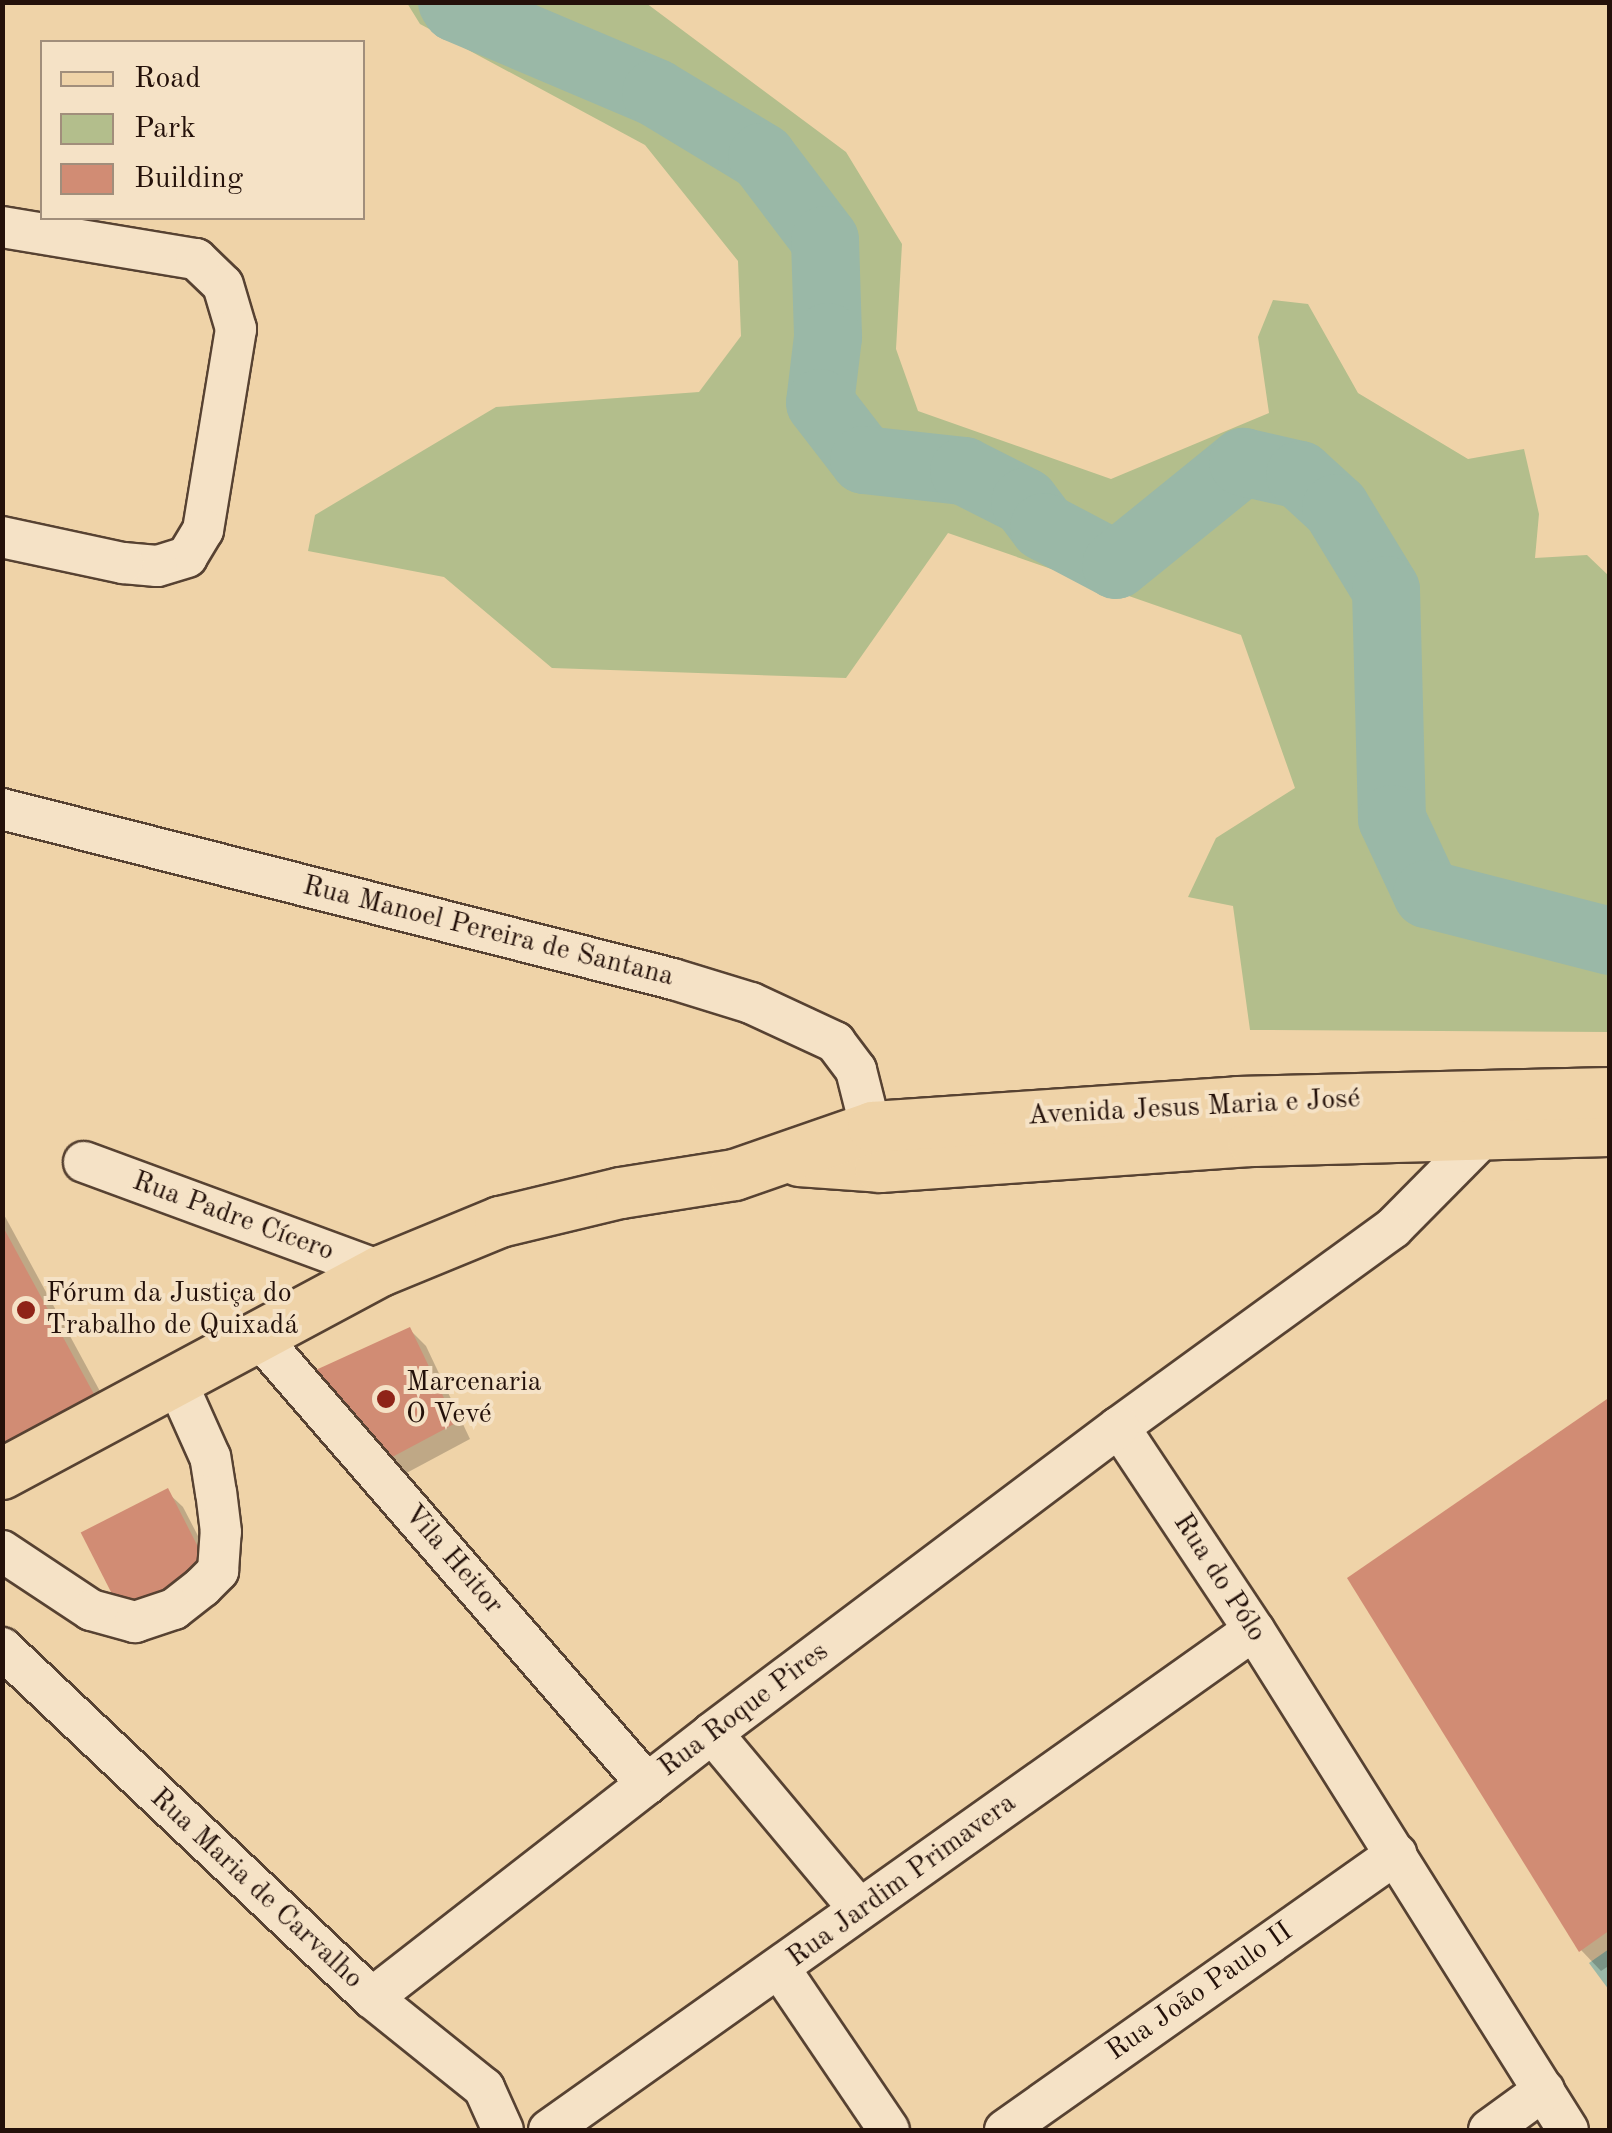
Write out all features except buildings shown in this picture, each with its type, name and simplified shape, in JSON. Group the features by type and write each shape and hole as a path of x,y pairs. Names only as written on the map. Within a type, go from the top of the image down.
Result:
{"main road":[{"name":"Avenida Jesus Maria e José","path":"2,1474 381,1271 500,1222 621,1193 735,1175 784,1160 1238,1102 1610,1093"},
{"name":"Avenida Jesus Maria e José","path":"876,1147 1253,1142 1610,1131"}],"street":[{"path":"2,227 196,259 223,284 236,329 203,530 187,556 157,566 122,563 2,537"},
{"name":"Rua Manoel Pereira de Santana","path":"2,809 674,979 750,1003 835,1042 856,1070 876,1147"},
{"path":"1119,1427 1393,1228 1488,1132"},
{"name":"Rua Padre Cícero","path":"84,1162 381,1271"},
{"name":"Vila Heitor","path":"259,1337 646,1784"},
{"path":"2,1551 91,1610 135,1622 174,1609 202,1587 218,1570 221,1532 210,1458 176,1381"},
{"name":"Rua do Pólo","path":"1119,1427 1254,1630 1568,2130"},
{"name":"Rua Roque Pires","path":"372,1998 712,1733 1119,1427"},
{"name":"Rua Jardim Primavera","path":"548,2130 1254,1630"},
{"name":"Rua Maria de Carvalho","path":"2,1648 372,1998 484,2088 504,2130"},
{"path":"712,1733 859,1909"},
{"name":"Rua João Paulo II","path":"1005,2130 1396,1854"},
{"path":"780,1969 890,2130"},
{"path":"1489,2130 1544,2090"}],"green space":[{"path":"407,3 646,3 846,152 902,244 896,349 918,411 1111,479 1269,413 1258,337 1273,300 1308,304 1358,393 1468,459 1524,449 1539,514 1535,558 1587,555 1609,576 1609,1032 1250,1030 1233,906 1188,897 1216,838 1295,788 1241,635 948,533 846,678 552,668 444,577 308,551 315,515 496,407 699,392 741,336 738,261 645,145 420,24"}],"shaded area":[{"path":"1609,1949 1609,1990 1589,1963"}],"waterway":[{"path":"452,2 456,8 656,93 762,157 825,240 828,337 820,403 864,460 964,471 1025,502 1044,527 1116,565 1243,462 1300,475 1336,508 1386,590 1392,819 1427,894 1610,941"}],"place":[{"name":"Fórum da Justiça do Trabalho de Quixadá","path":"26,1310"},
{"name":"Marcenaria O Vevé","path":"386,1399"}]}
